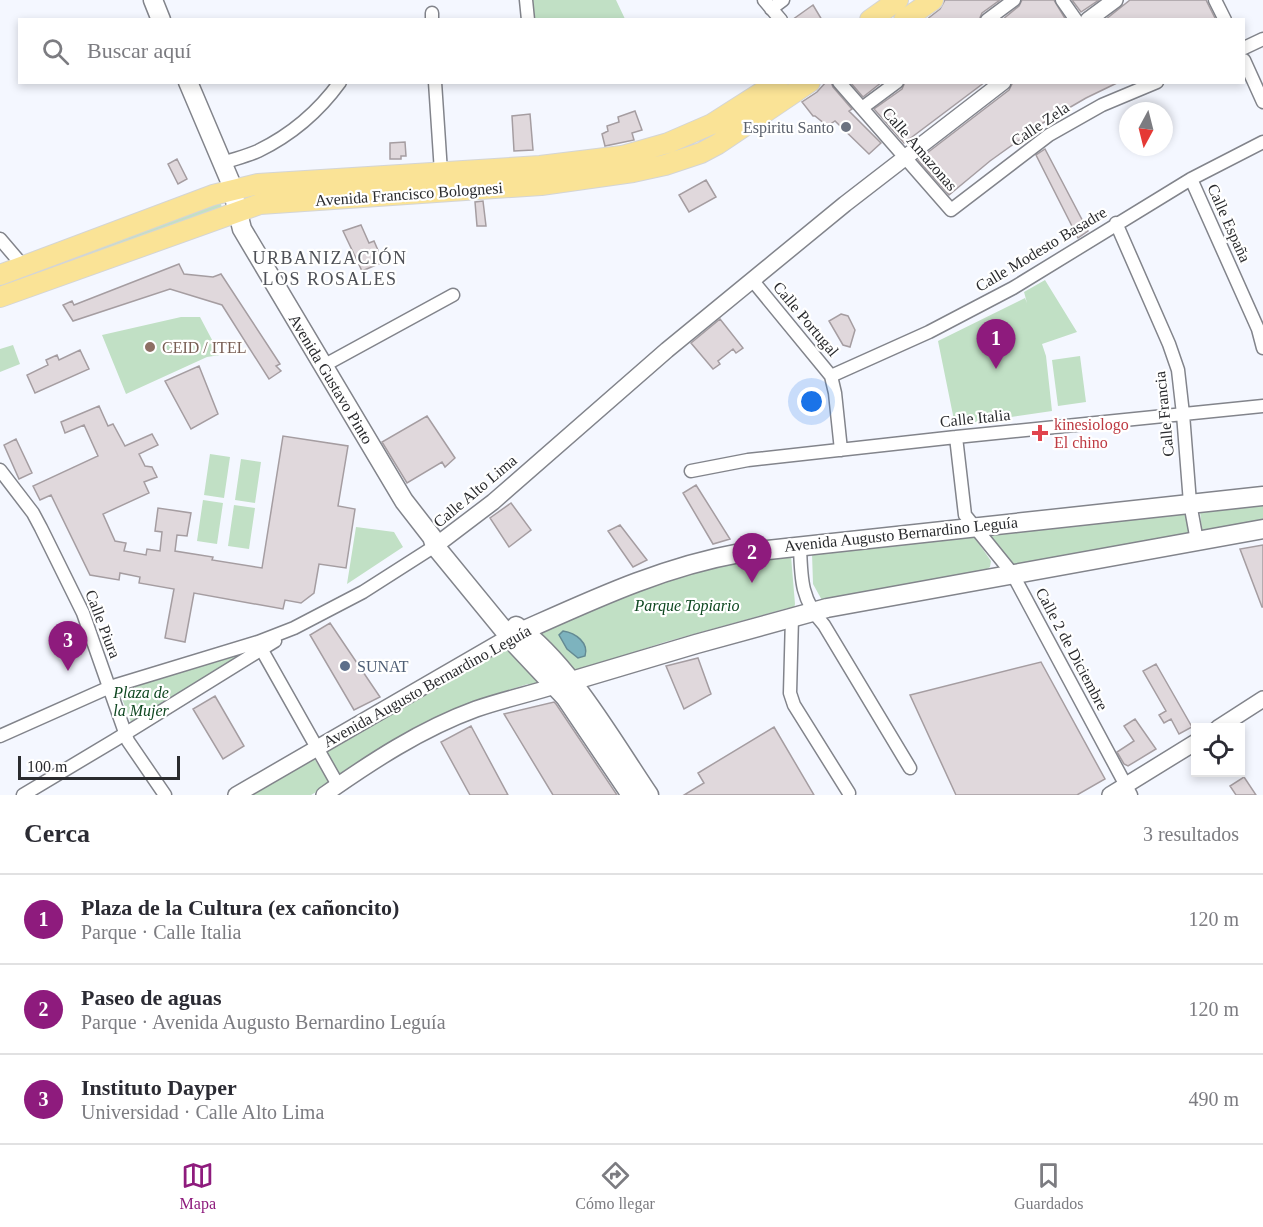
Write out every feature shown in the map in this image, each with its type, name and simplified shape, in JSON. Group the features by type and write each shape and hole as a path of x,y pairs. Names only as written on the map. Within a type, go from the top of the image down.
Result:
{"main road":[{"path":"153,0 160,18"},
{"path":"873,18 898,0"},
{"path":"907,18 933,0"},
{"name":"Avenida Gustavo Pinto","path":"189,84 233,190 242,229 404,501 516,634 563,683 649,795"},
{"name":"Avenida Francisco Bolognesi","path":"0,275 213,195 258,184 441,172 540,176 622,156 668,143 712,124 775,84"},
{"name":"Avenida Francisco Bolognesi","path":"0,297 260,204 540,176 633,172 683,160 718,144 807,84"},
{"name":"Avenida Augusto Bernardino Leguía","path":"516,634 621,587 668,570 740,552 1263,496"},
{"path":"563,683 812,612 1012,573 1263,529"},
{"name":"Avenida Gustavo Pinto","path":"563,683 565,697 631,795"}],"street":[{"path":"526,0 528,18"},
{"path":"778,18 767,4 783,0"},
{"path":"990,18 1014,0"},
{"path":"1062,0 1075,18"},
{"path":"1091,18 1116,0"},
{"path":"1215,0 1224,18"},
{"path":"1245,48 1263,39"},
{"path":"1245,62 1263,102"},
{"path":"223,163 257,151 296,126 313,114 338,84"},
{"path":"435,84 441,172"},
{"name":"Calle Amazonas","path":"841,84 951,210"},
{"path":"862,108 894,84"},
{"name":"Calle Alto Lima","path":"0,736 110,687 260,646 363,592 493,502 667,350 905,157 1000,84"},
{"path":"1119,84 1124,96"},
{"name":"Calle Zela","path":"951,210 1048,135 1102,105 1152,84"},
{"name":"Calle Modesto Basadre","path":"831,376 929,332 1013,288 1191,179 1263,142"},
{"name":"Calle España","path":"1191,179 1258,329 1263,348"},
{"name":"Calle Francia","path":"1116,223 1169,344 1178,370 1184,414 1190,503 1197,541"},
{"path":"0,239 24,267"},
{"name":"Calle Portugal","path":"753,281 831,376 841,450"},
{"path":"323,366 453,295"},
{"name":"Calle Italia","path":"691,471 748,460 1263,406"},
{"name":"Calle 2 de Diciembre","path":"956,437 965,515 1012,573 1128,790"},
{"name":"Calle Piura","path":"0,470 33,513 46,537 83,613 126,734 165,795"},
{"path":"800,546 805,596 812,612 825,625 910,768"},
{"path":"792,617 790,693 794,705 849,793"},
{"name":"Avenida Augusto Bernardino Leguía","path":"236,795 516,634"},
{"path":"23,795 126,734 260,646 338,785"},
{"path":"324,795 387,754 437,726 483,707 563,683"},
{"path":"1226,723 1261,700"},
{"path":"1110,795 1128,790 1191,746"}],"green space":[{"path":"530,0 616,0 625,18 532,18"},
{"path":"220,202 222,207 217,212 0,292 0,283"},
{"path":"1045,280 1077,332 1042,344 1046,356 1052,411 955,425 938,341 1025,298 1027,303 1024,292"},
{"path":"181,317 200,317 220,355 207,357 126,394 102,335"},
{"path":"13,345 20,364 0,372 0,349"},
{"path":"1080,356 1086,402 1058,406 1052,360"},
{"path":"210,454 230,457 224,498 204,495"},
{"path":"241,459 261,462 255,503 235,500"},
{"path":"203,500 223,503 217,544 197,541"},
{"path":"1263,504 1263,521 1202,532 1200,511"},
{"path":"234,505 255,508 249,549 228,546"},
{"path":"1186,513 1189,533 1187,536 1183,534 1020,563 1020,566 1013,565 990,535"},
{"path":"356,527 394,532 403,547 347,584"},
{"path":"973,535 991,561 987,569 828,599 823,602 813,584 812,553 817,551 818,554 959,539"},
{"name":"Parque Topiario","path":"791,556 795,604 794,609 789,611 788,608 665,642 573,672 539,634 620,599 683,576 726,565"},
{"path":"507,646 541,684 530,688 528,684 448,712 401,736 339,776 325,752 358,730 363,730"},
{"name":"Plaza de la Mujer","path":"239,654 242,656 131,722 121,696 123,690"},
{"path":"314,758 330,784 311,795 251,795"}],"water":[{"path":"563,631 580,639 585,647 585,656 578,658 567,649 559,635"}],"building":[{"path":"945,0 1000,0 982,13 980,18 929,18 940,9"},
{"path":"1022,0 1054,0 1065,18 1004,18 1019,6"},
{"path":"1072,0 1099,0 1081,12"},
{"path":"1130,0 1206,0 1215,18 1108,18"},
{"path":"813,5 821,18 795,18"},
{"path":"824,84 832,84 852,109 849,111 881,143 869,154 835,121 829,125 813,116 802,102"},
{"path":"852,84 879,84 863,97"},
{"path":"904,84 982,84 904,143 874,109 902,89"},
{"path":"1012,84 1115,84 1043,123 990,161 949,195 918,160 1009,90"},
{"path":"635,111 642,130 632,133 634,140 605,146 602,134 608,131 607,126 619,122 618,117"},
{"path":"530,114 533,150 514,151 512,116"},
{"path":"405,142 406,156 401,156 401,159 390,159 390,143"},
{"path":"1045,149 1088,231 1078,238 1036,155"},
{"path":"177,159 187,179 178,184 168,164"},
{"path":"706,180 716,197 689,212 679,195"},
{"path":"483,201 486,226 477,226 475,202"},
{"path":"361,225 369,243 374,241 383,262 362,271 343,231"},
{"path":"179,264 184,274 213,277 221,274 280,364 276,366 281,371 269,379 222,305 170,289 73,321 63,305 72,301 74,305"},
{"path":"841,314 848,316 855,330 850,347 843,345 829,321"},
{"path":"720,319 743,348 736,353 733,349 718,361 720,364 713,369 691,343"},
{"path":"80,350 89,369 35,393 27,375 48,365 46,360 57,355 59,360"},
{"path":"199,366 218,414 191,429 165,381"},
{"path":"99,406 108,426 113,424 125,446 152,434 158,445 139,454 145,466 152,467 157,477 144,482 149,493 103,514 115,541 126,543 124,551 146,555 147,549 160,551 162,532 155,531 158,508 191,513 187,536 177,535 175,551 262,568 283,436 348,446 338,506 355,509 346,568 319,564 314,593 301,603 285,600 283,609 194,593 185,642 165,638 174,589 139,583 140,577 120,573 119,580 90,575 51,495 40,500 33,486 98,456 84,425 65,433 61,422"},
{"path":"427,416 455,458 445,467 442,462 407,483 382,442"},
{"path":"16,439 32,473 19,479 4,445"},
{"path":"696,485 730,539 713,544 683,493"},
{"path":"511,503 531,530 509,547 490,518"},
{"path":"620,525 647,560 633,567 608,531"},
{"path":"1263,545 1263,607 1262,607 1240,549"},
{"name":"SUNAT","path":"330,623 380,697 354,710 310,635"},
{"path":"698,658 711,694 684,709 666,666"},
{"path":"1041,662 1105,779 1077,795 956,795 910,695"},
{"path":"1156,664 1191,728 1179,734 1171,719 1164,723 1159,715 1166,711 1143,671"},
{"path":"215,696 244,746 223,759 193,709"},
{"path":"554,702 617,795 553,795 504,714"},
{"path":"1135,719 1156,749 1128,766 1124,764 1117,752 1134,741 1124,726"},
{"path":"471,726 508,795 470,795 441,742"},
{"path":"774,727 814,795 684,795 704,783 698,773"},
{"path":"1244,777 1256,795 1236,795 1230,786"}],"place":[{"name":"Espiritu Santo","path":"846,127"},
{"name":"CEID / ITEL","path":"150,347"},
{"name":"Plaza de la Cultura (ex cañoncito)","path":"996,369"},
{"name":"kinesiologo El chino","path":"1040,433"},
{"name":"Paseo de aguas","path":"752,583"},
{"name":"SUNAT","path":"345,666"},
{"name":"Instituto Dayper","path":"68,671"}],"district":[{"name":"URBANIZACIÓN LOS ROSALES","path":"330,268"}]}
